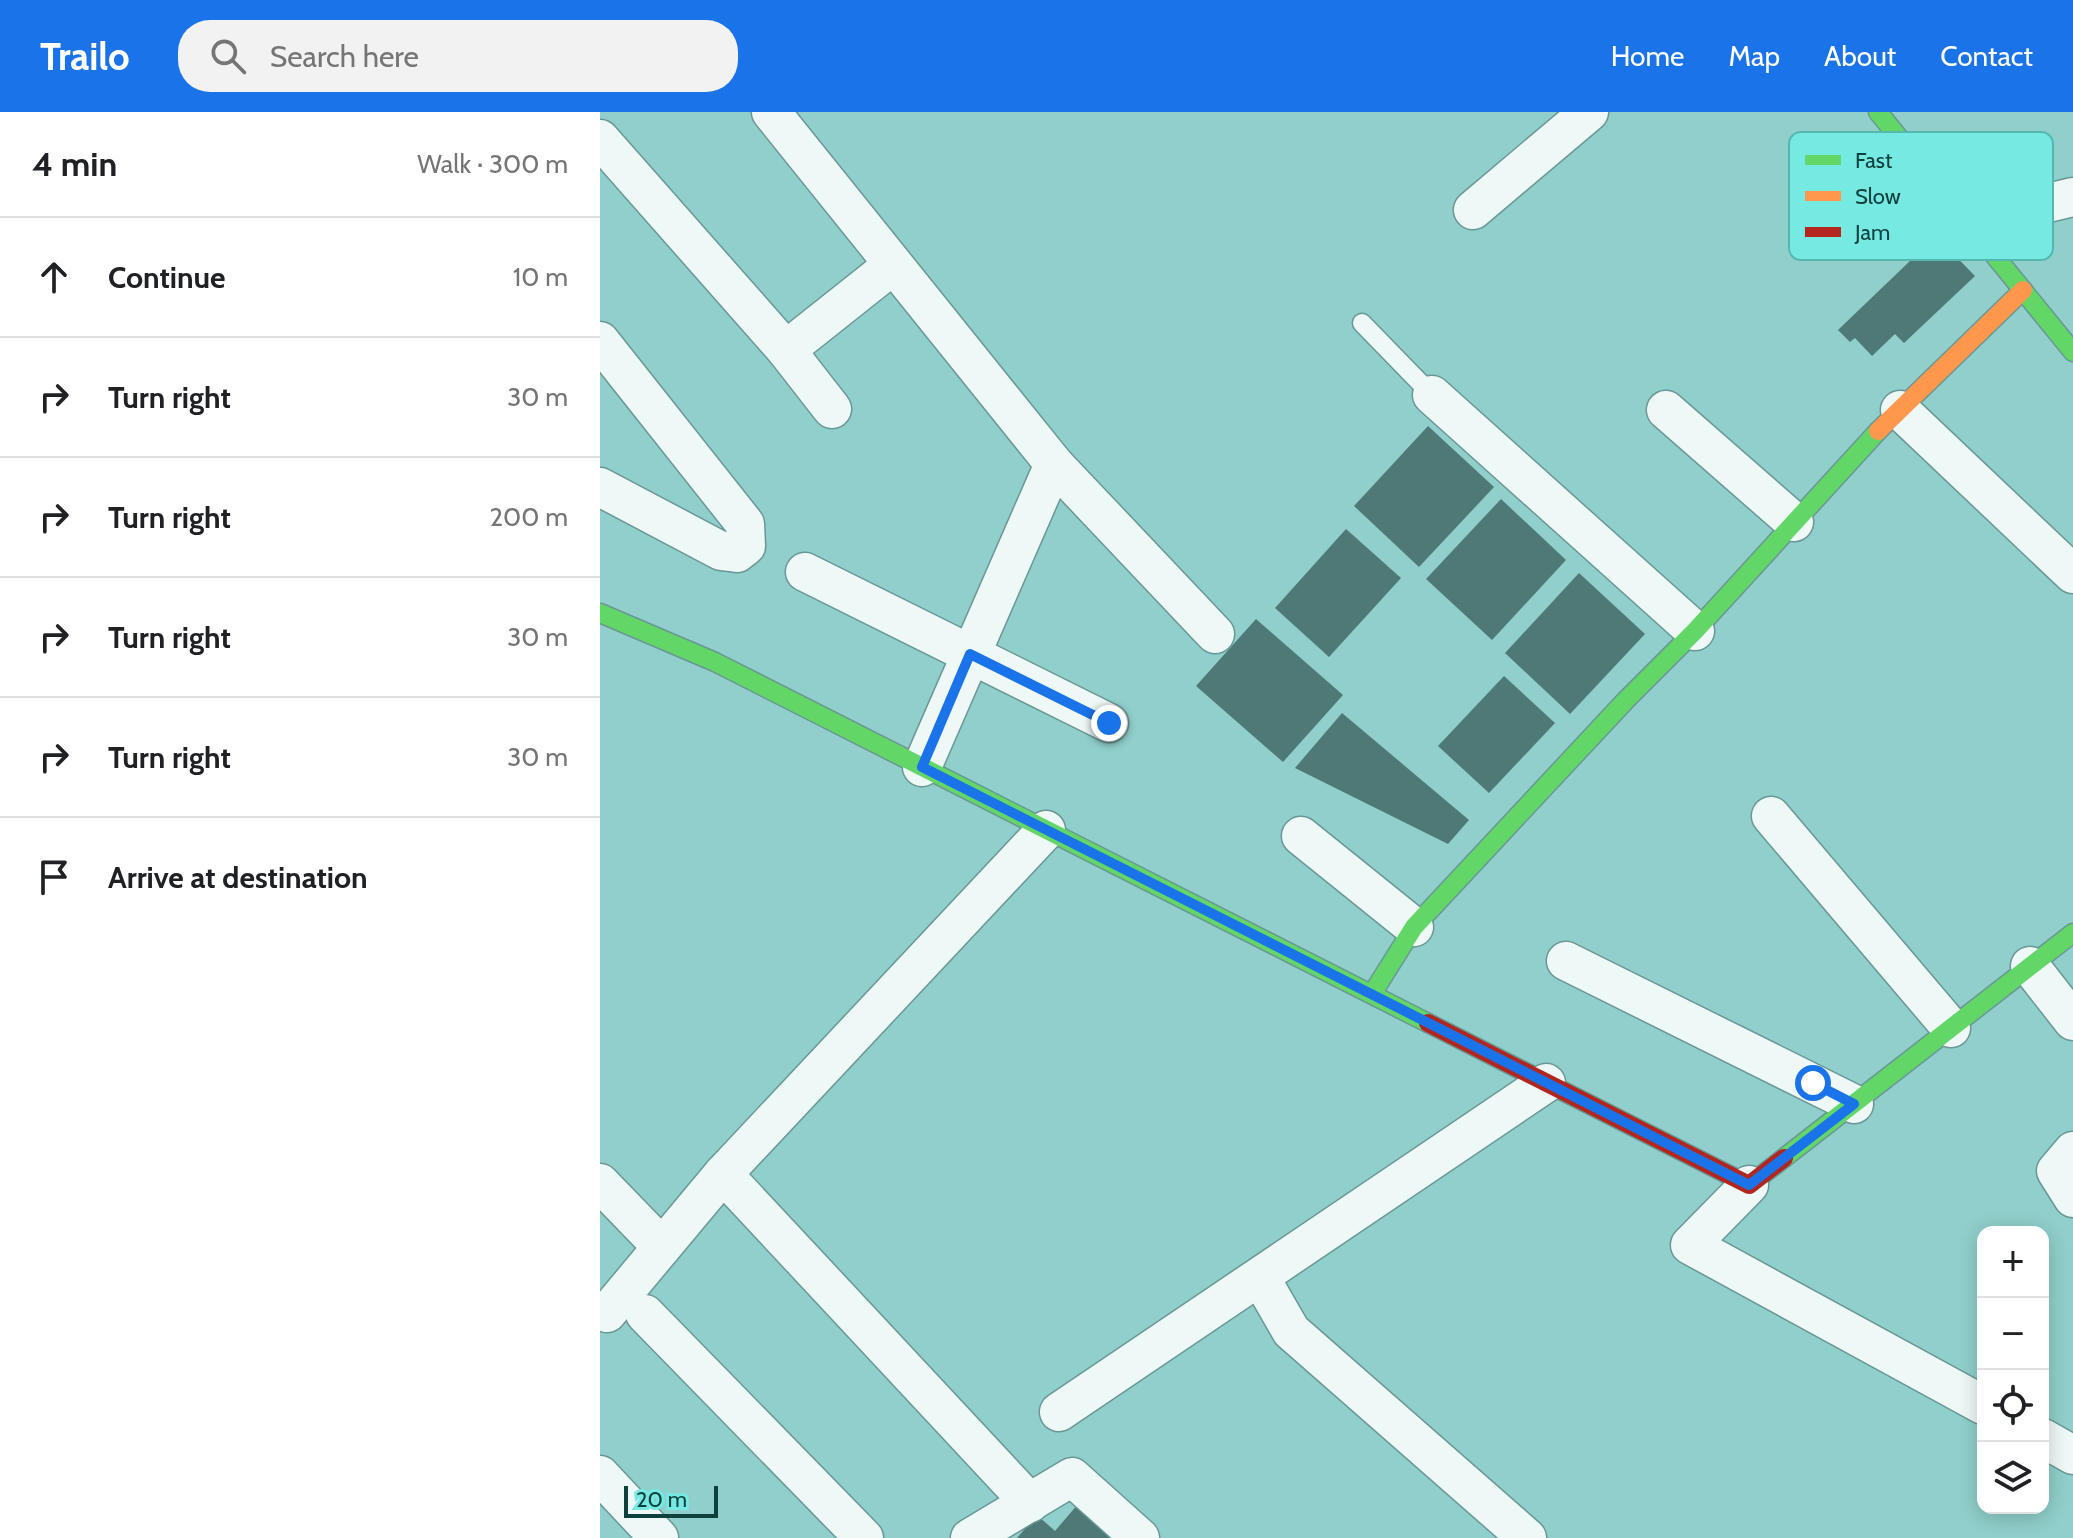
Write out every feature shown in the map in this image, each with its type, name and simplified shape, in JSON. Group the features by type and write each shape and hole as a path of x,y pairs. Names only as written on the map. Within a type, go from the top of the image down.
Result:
{"street":[{"path":"771,112 1054,464 1215,634"},
{"path":"1473,210 1589,112"},
{"path":"1878,112 1894,132"},
{"path":"600,139 786,350 832,409"},
{"path":"2053,202 2073,197"},
{"path":"1998,260 2073,352"},
{"path":"786,350 893,265"},
{"path":"1372,994 1414,927 1626,700 1695,631 1863,445 2023,290"},
{"path":"600,341 745,524 746,546 737,553 721,551 600,487"},
{"path":"1432,395 1695,631"},
{"path":"1666,410 1794,522"},
{"path":"1900,410 2073,574"},
{"path":"922,767 1054,464"},
{"path":"805,572 1109,723"},
{"path":"600,613 715,662 1749,1185"},
{"path":"1771,816 1951,1028"},
{"path":"607,1313 723,1174 1046,830"},
{"path":"1301,836 1414,927"},
{"path":"1977,1402 1690,1245 1749,1185 2073,933"},
{"path":"1566,961 1854,1104"},
{"path":"2030,966 2073,1021"},
{"path":"1059,1412 1546,1083"},
{"path":"2073,1151 2056,1171 2073,1198"},
{"path":"723,1174 1030,1503"},
{"path":"600,1183 662,1247"},
{"path":"1260,1277 1291,1331 1527,1538"},
{"path":"645,1314 864,1538"},
{"path":"2049,1441 2073,1455"},
{"path":"600,1475 659,1538"},
{"path":"970,1538 1072,1477 1140,1538"}],"lane":[{"path":"1362,323 1432,395"}],"building":[{"path":"1911,260 1959,260 1975,276 1904,343 1895,334 1872,356 1855,338 1850,342 1838,330"},
{"path":"1428,426 1494,487 1419,567 1354,506"},
{"path":"1501,499 1566,560 1492,640 1426,579"},
{"path":"1346,529 1401,578 1329,657 1275,608"},
{"path":"1579,573 1645,634 1570,714 1505,653"},
{"path":"1256,619 1343,695 1283,762 1196,686"},
{"path":"1504,676 1555,723 1489,793 1438,746"},
{"path":"1342,713 1469,820 1448,844 1295,768"},
{"path":"1084,1497 1130,1538 1017,1538 1037,1515 1055,1531"}],"traffic: fast":[{"path":"1878,112 1894,132"},
{"path":"1998,260 2073,352"},
{"path":"1372,994 1414,927 1626,700 1695,631 1878,431"},
{"path":"600,613 715,662 1428,1023"},
{"path":"1784,1158 2073,933"}],"traffic: slow":[{"path":"1878,431 2023,290"}],"traffic: jam":[{"path":"1428,1023 1749,1185 1784,1158"}],"route":[{"path":"1109,723 970,654 922,767 1749,1185 1854,1104 1813,1083"}]}
